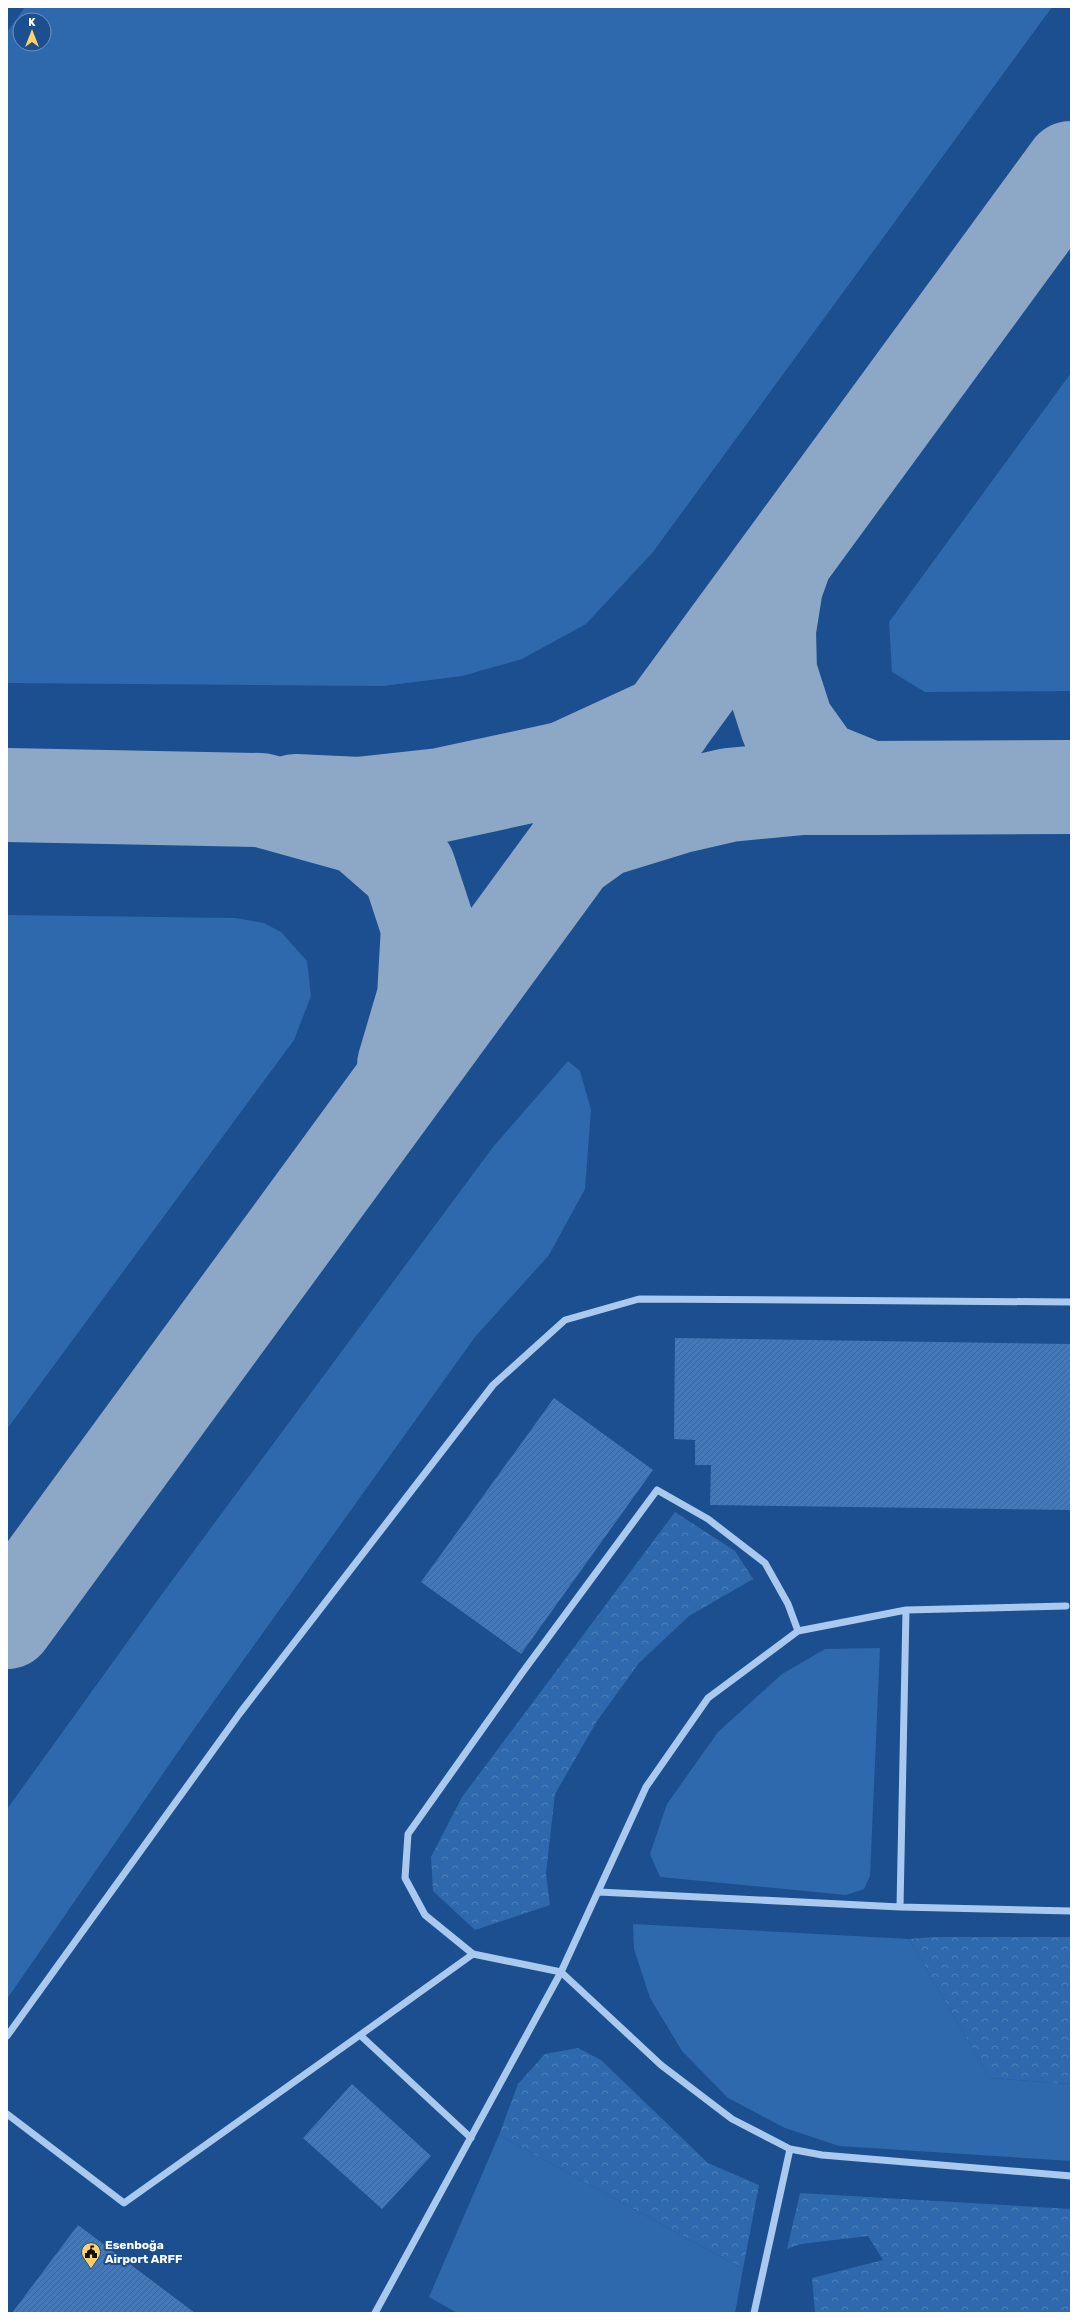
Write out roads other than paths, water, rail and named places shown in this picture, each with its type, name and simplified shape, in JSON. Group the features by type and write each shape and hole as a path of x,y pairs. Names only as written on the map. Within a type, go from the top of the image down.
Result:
{"lane":[{"path":"7,2036 240,1713 493,1385 565,1320 639,1299 1071,1302"},
{"path":"798,1631 788,1604 765,1563 708,1519 657,1490 522,1673 408,1834 405,1878 424,1915 474,1954 561,1972 661,2065 732,2119 790,2149 822,2155 1071,2176"},
{"path":"375,2313 561,1972 646,1787 708,1698 798,1631 906,1610 1066,1606"},
{"path":"900,1908 906,1610"},
{"path":"599,1892 900,1908 1071,1910"},
{"path":"7,2114 124,2203 474,1954"},
{"path":"360,2035 471,2138"},
{"path":"754,2313 790,2149"}],"place":[{"name":"Esenboğa Airport ARFF","path":"91,2269"}]}
